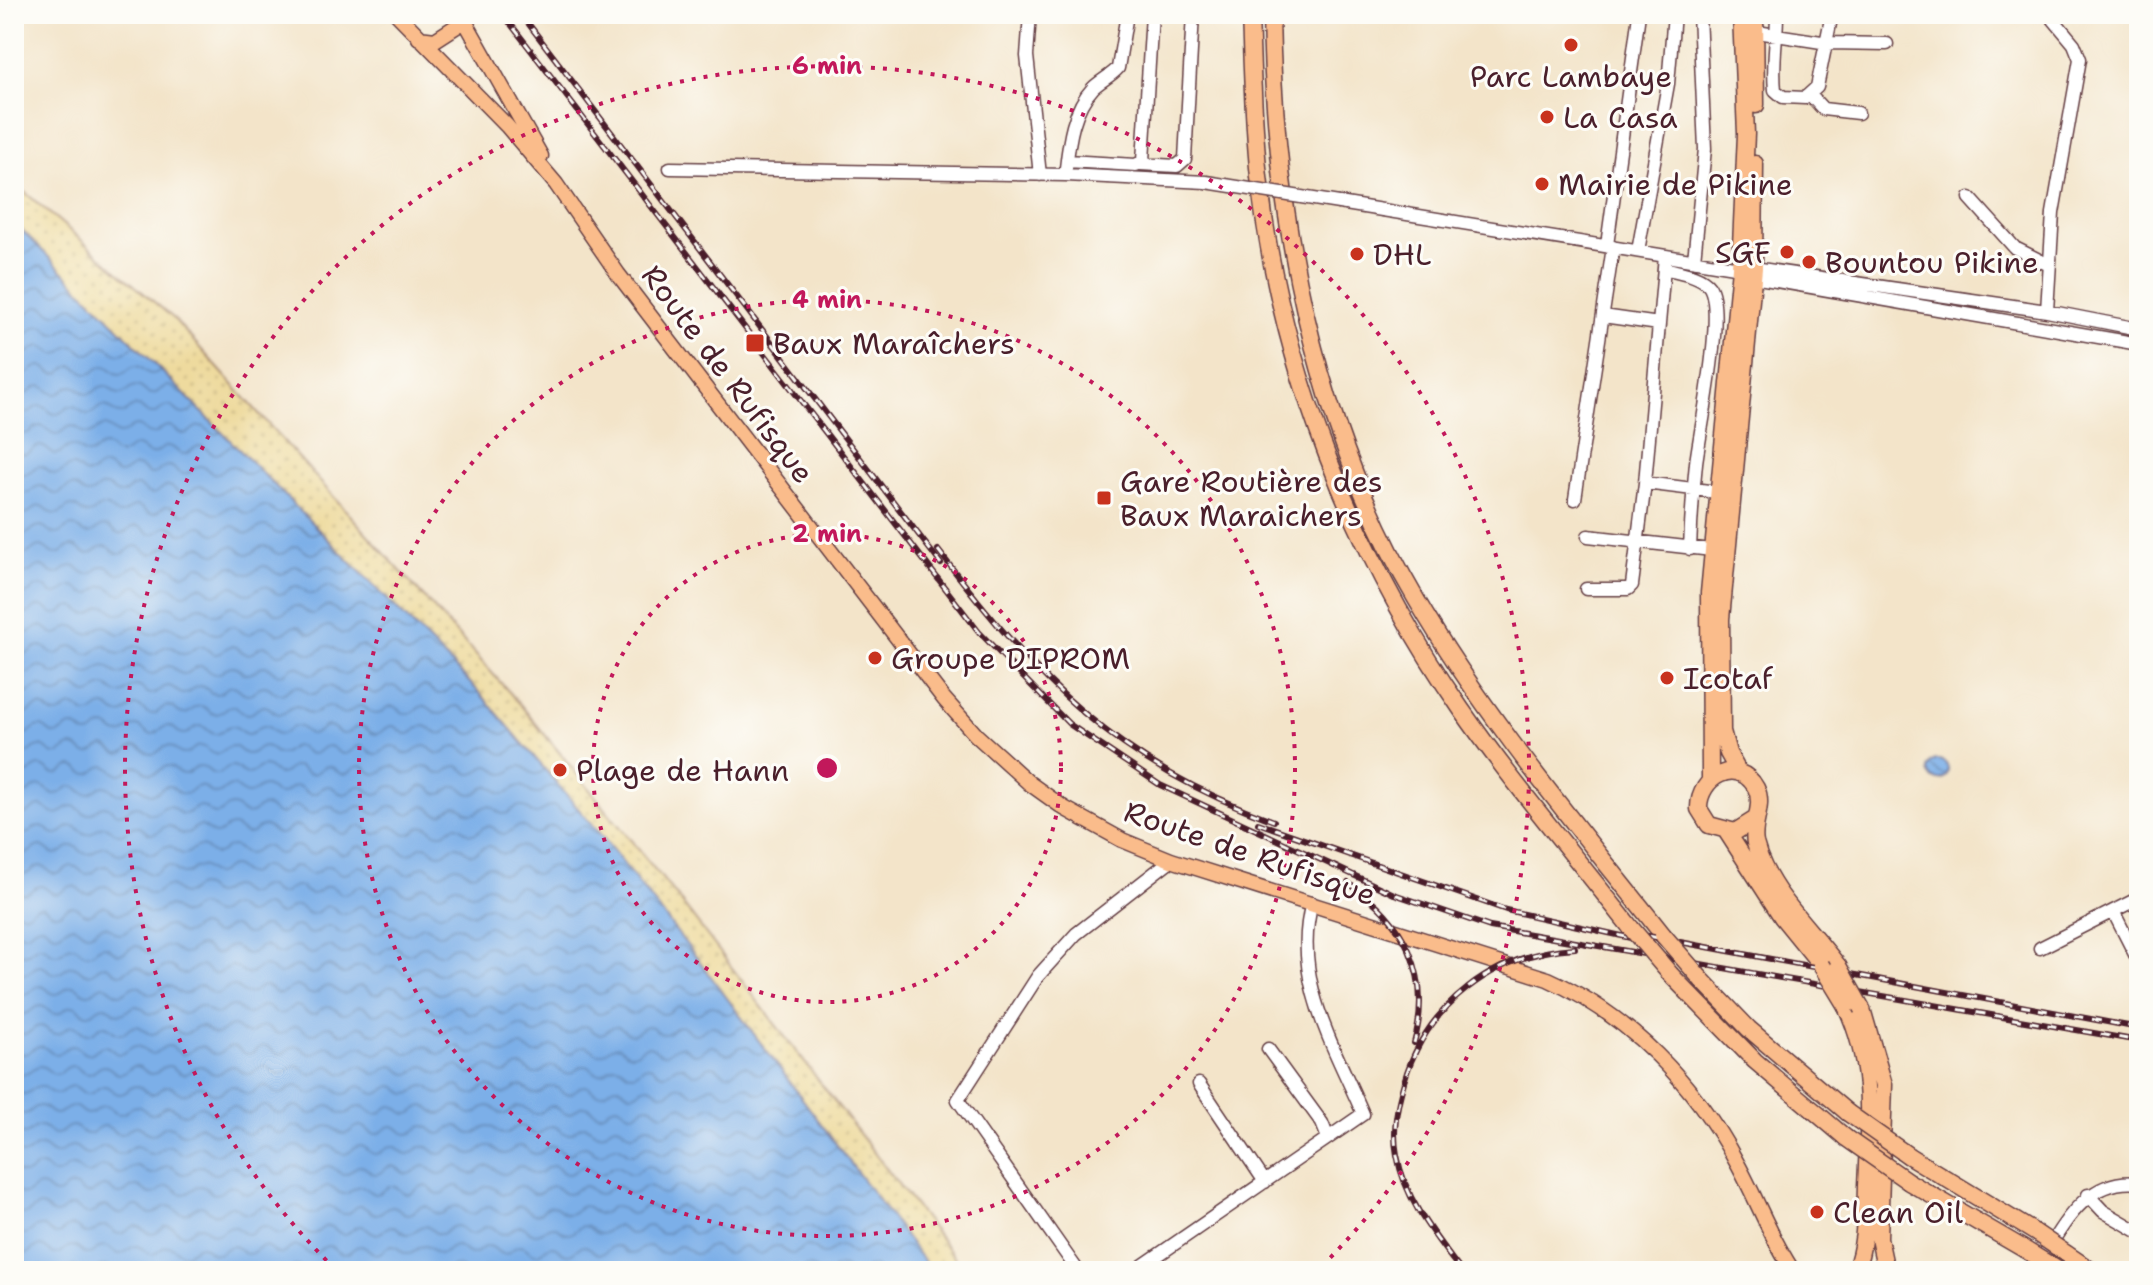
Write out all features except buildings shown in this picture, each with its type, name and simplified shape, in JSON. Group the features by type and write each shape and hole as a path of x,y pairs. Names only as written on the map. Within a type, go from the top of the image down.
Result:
{"highway":[{"path":"1250,14 1258,163 1269,244 1304,388 1348,505 1379,572 1461,708 1631,928 1745,1052 1846,1138 1909,1182 2059,1270"},
{"path":"1271,14 1275,134 1292,256 1321,370 1366,497 1415,598 1462,671 1513,743 1663,935 1749,1029 1848,1113 1909,1156 2092,1271"},
{"path":"1710,778 1707,683 1712,550 1717,492 1749,271 1741,14"},
{"path":"1739,773 1728,753 1722,731 1721,619 1749,271 1757,32 1755,14"},
{"path":"1754,820 1742,830 1727,832 1709,825 1699,809 1701,791 1710,778 1727,772 1739,773 1749,779 1759,798 1754,820 1755,844 1767,870 1854,1007 1884,1085 1879,1238 1886,1271"},
{"path":"1727,832 1774,905 1830,966"},
{"path":"1854,1007 1870,1100 1864,1241 1856,1271 1877,1271"}],"main road":[{"name":"Route de Rufisque","path":"397,14 507,126 556,184 628,286 967,725 994,753 1064,808 1122,840 1171,860 1548,979 1573,990 1624,1023 1697,1100 1737,1162 1793,1271"},
{"name":"Route de Rufisque","path":"464,17 556,184"},
{"path":"419,38 435,40 464,17"}],"street":[{"path":"1030,14 1027,56 1040,175"},
{"path":"1066,175 1080,105 1094,87 1118,68 1127,14"},
{"path":"1140,164 1144,157 1152,14"},
{"path":"1067,161 1177,166 1185,159 1193,14"},
{"path":"1575,499 1603,316 1639,14"},
{"path":"1638,251 1668,84 1674,14"},
{"path":"1694,260 1705,149 1699,14"},
{"path":"1777,14 1777,37 1773,51 1775,90 1783,97 1811,96 1823,109 1858,113"},
{"path":"1811,96 1817,87 1832,14"},
{"path":"2047,311 2047,264 2062,148 2080,59 2074,44 2049,14"},
{"path":"1757,32 1828,43 1887,44"},
{"path":"670,168 1066,175 1206,182 1638,251 1696,277 1706,283 1712,293 1711,368 1693,489 1690,549"},
{"path":"1970,198 2015,248 2047,264"},
{"path":"1664,262 1694,260 2139,344"},
{"path":"1586,589 1630,588 1645,483 1664,262"},
{"path":"1749,271 2047,311 2139,329"},
{"path":"1603,316 1659,324"},
{"path":"1645,483 1717,492"},
{"path":"1588,536 1712,550"},
{"path":"1078,1271 958,1100 1038,976 1076,934 1171,860"},
{"path":"2040,948 2139,898"},
{"path":"1135,1271 1363,1114 1310,987 1305,953 1312,903"},
{"path":"2113,911 2139,962"},
{"path":"1268,1049 1322,1123 1328,1138"},
{"path":"1199,1084 1265,1182"},
{"path":"2034,1271 2088,1195 2119,1182 2139,1183"},
{"path":"2088,1195 2103,1211 2139,1232"}],"sand":[{"name":"Plage de Hann","path":"14,183 173,318 519,703 679,899 965,1271 931,1271 700,962 603,838 480,693 14,222"}],"water":[{"path":"14,222 480,693 603,838 700,962 931,1271 14,1271"},
{"path":"1934,760 1942,760 1948,770 1942,780 1934,780 1928,774 1928,766"}],"railway":[{"path":"503,14 979,632 1069,724 1160,785 1394,894 1490,927 2139,1041"},
{"path":"521,14 941,564"},
{"path":"938,550 1011,640 1084,713 1168,772 1218,798 1274,821"},
{"path":"1258,823 1506,910 1644,941"},
{"path":"1348,883 1385,914 1410,951 1420,995 1414,1043"},
{"path":"1632,933 2139,1028"},
{"path":"1461,1271 1422,1216 1401,1171 1395,1127 1404,1082 1414,1054 1429,1029 1468,988 1518,960 1575,948"}],"place":[{"name":"Parc Lambaye","path":"1571,45"},
{"name":"La Casa","path":"1547,117"},
{"name":"Mairie de Pikine","path":"1542,184"},
{"name":"SGF","path":"1787,252"},
{"name":"DHL","path":"1357,254"},
{"name":"Bountou Pikine","path":"1809,262"},
{"name":"Baux Maraîchers","path":"755,343"},
{"name":"Gare Routière des Baux Maraichers","path":"1104,498"},
{"name":"Groupe DIPROM","path":"875,658"},
{"name":"Icotaf","path":"1667,678"},
{"name":"Plage de Hann","path":"560,770"},
{"name":"Clean Oil","path":"1817,1212"}]}
